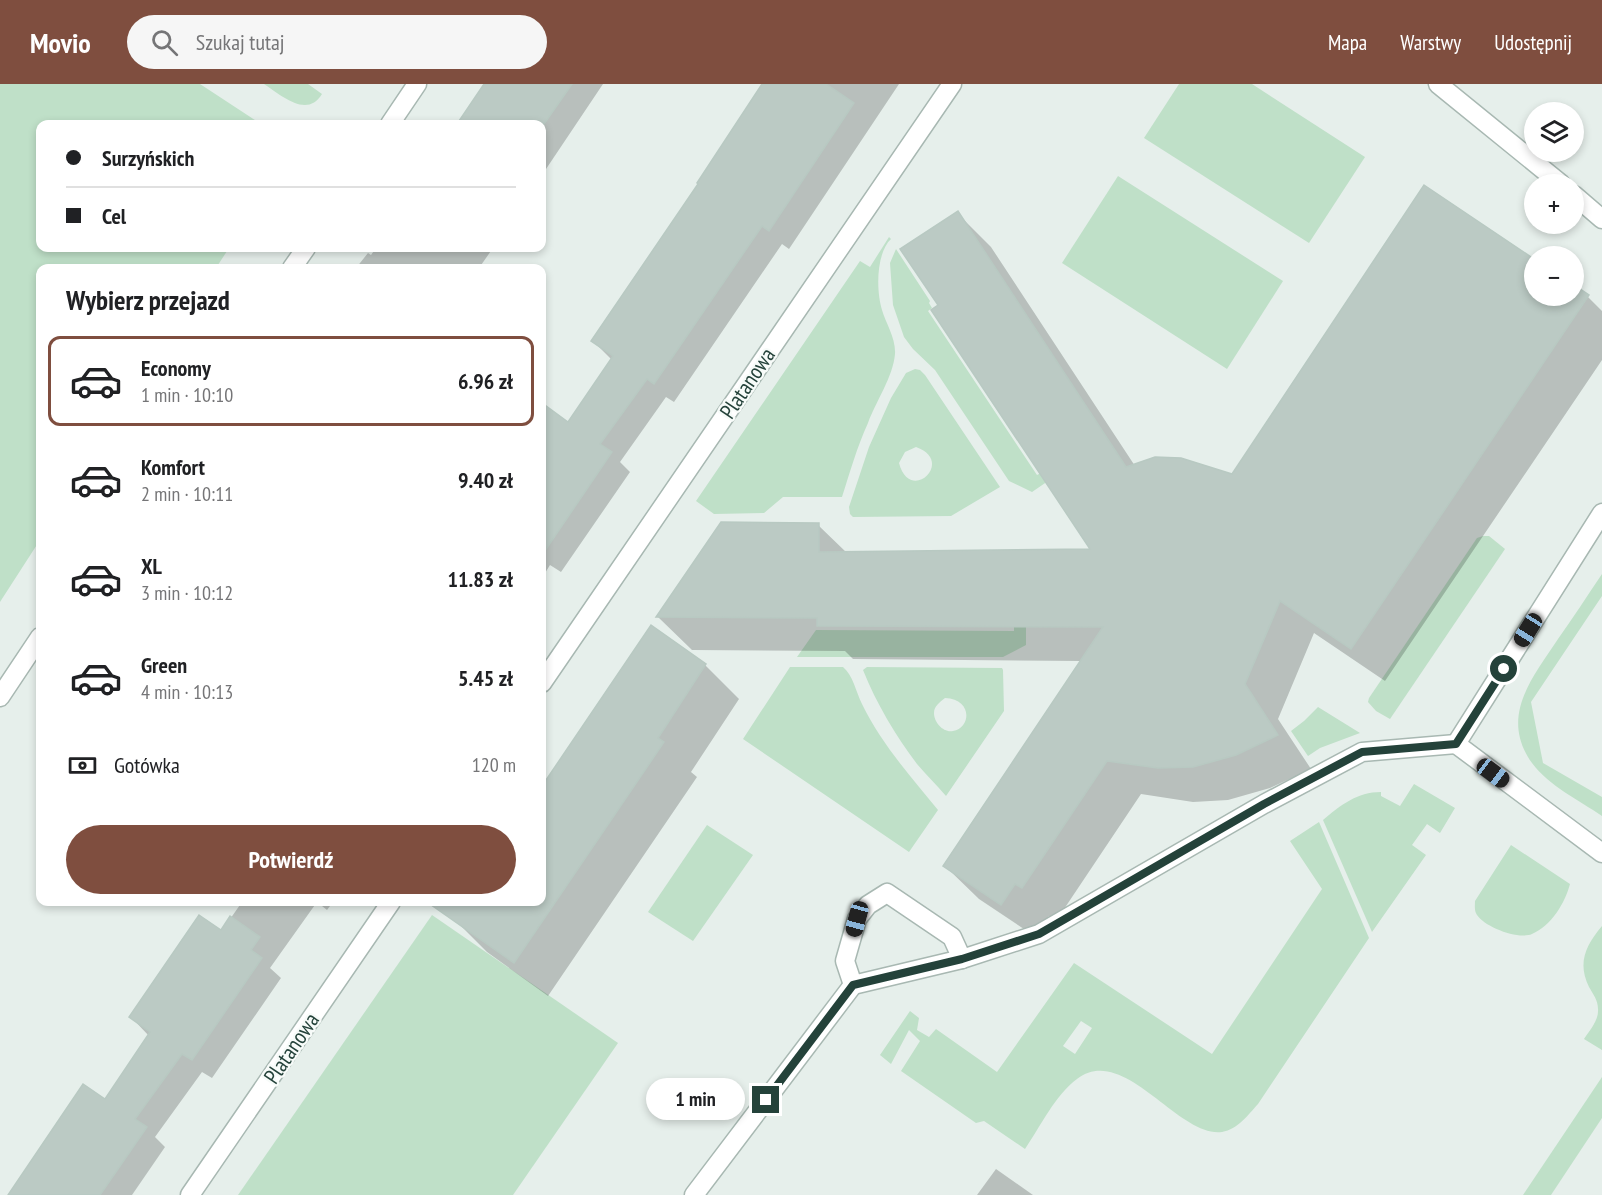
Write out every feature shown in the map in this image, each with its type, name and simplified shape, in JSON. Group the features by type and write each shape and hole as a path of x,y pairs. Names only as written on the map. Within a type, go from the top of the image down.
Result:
{"street":[{"path":"393,120 417,84"},
{"name":"Platanowa","path":"546,677 952,84"},
{"path":"1438,84 1549,174"},
{"path":"1584,204 1602,219"},
{"path":"1456,744 1602,513"},
{"path":"0,697 36,643"},
{"path":"694,1195 853,985 962,959 1039,934 1264,804 1362,752 1456,744 1602,853"},
{"path":"853,985 845,961 857,919 868,905 887,893 952,937 962,959"},
{"name":"Platanowa","path":"190,1195 389,906"}],"green space":[{"path":"0,84 200,84 255,120 36,120 36,252 226,252 219,264 36,264 36,546 0,602"},
{"path":"264,84 308,84 322,94 309,105 302,105 286,99"},
{"path":"1179,84 1252,84 1365,157 1309,243 1144,138"},
{"path":"1118,176 1283,281 1227,369 1062,263"},
{"path":"889,237 891,239 882,253 878,283 882,310 894,342 894,363 860,441 842,497 783,497 764,513 714,514 696,501 860,261 870,267"},
{"path":"896,249 930,301 932,308 928,311 1037,475 1045,471 1051,479 1032,492 1009,481 935,370 904,337 893,305 890,263"},
{"path":"915,369 925,375 1000,487 951,516 853,517 849,507 869,447 891,398 906,373","holes":["916,447 927,453 932,461 927,476 920,480 912,480 905,475 899,463 905,452"]},
{"path":"1489,536 1505,549 1390,719 1376,711 1368,702 1369,698 1477,538"},
{"path":"1602,574 1602,596 1531,702 1543,763 1602,797 1602,816 1556,786 1539,771 1523,746 1518,730 1523,698 1538,668"},
{"path":"1014,622 1026,622 1026,645 1003,657 797,657 816,630 1014,631"},
{"path":"790,667 843,667 852,679 862,704 878,732 938,810 909,852 743,739"},
{"path":"867,667 1002,668 1004,711 946,796 917,764 902,742 880,707 863,670","holes":["945,698 954,700 964,708 966,719 959,728 950,731 938,724 934,711"]},
{"path":"1318,707 1360,733 1320,748 1308,756 1291,731"},
{"path":"1414,784 1455,808 1440,833 1427,824 1412,845 1426,855 1372,932 1323,820 1350,800 1364,794 1381,792 1381,796 1400,806"},
{"path":"1319,822 1369,938 1258,1104 1233,1128 1222,1132 1205,1130 1187,1121 1132,1082 1113,1073 1095,1071 1069,1085 1025,1149 984,1121 976,1123 901,1071 920,1041 909,1030 891,1064 880,1055 910,1011 919,1018 917,1030 929,1037 936,1029 997,1072 1074,963 1212,1054 1322,889 1290,841","holes":["1081,1021 1092,1028 1075,1054 1063,1046"]},
{"path":"707,825 753,855 693,941 648,912"},
{"path":"1511,845 1570,884 1565,899 1551,920 1532,934 1511,934 1494,928 1481,920 1475,910 1475,901"},
{"path":"432,915 618,1043 513,1195 238,1195"},
{"path":"1602,926 1602,1050 1584,1039 1596,1021 1598,1009 1585,978 1584,962 1588,947"},
{"path":"1602,1077 1602,1118 1551,1195 1523,1195"}],"building":[{"path":"484,84 572,84 546,121 460,120"},
{"path":"762,84 826,84 854,103 769,231 762,226 654,384 647,379 600,444 612,452 546,549 546,406 568,422 613,356 591,341"},
{"path":"1424,185 1524,252 1524,306 1582,306 1351,649 1280,601 1245,684 1278,735 1236,755 1193,767 1158,768 1107,761 1022,888 1015,884 1001,905 943,866 1103,627 817,626 817,618 656,617 721,522 819,523 819,552 1090,549 931,310 938,305 900,249 958,211 1126,467 1155,457 1181,458 1232,474"},
{"path":"1584,292 1589,295 1584,302"},
{"path":"651,625 706,664 658,738 664,742 514,963 433,906 546,906 546,780"},
{"path":"199,915 221,930 230,916 260,937 251,950 262,958 192,1060 182,1054 135,1119 147,1127 100,1195 8,1195 83,1084 105,1099 150,1032 129,1017"}],"route":[{"path":"766,1100 853,985 962,959 1039,934 1264,804 1362,752 1456,744 1504,669"}]}
